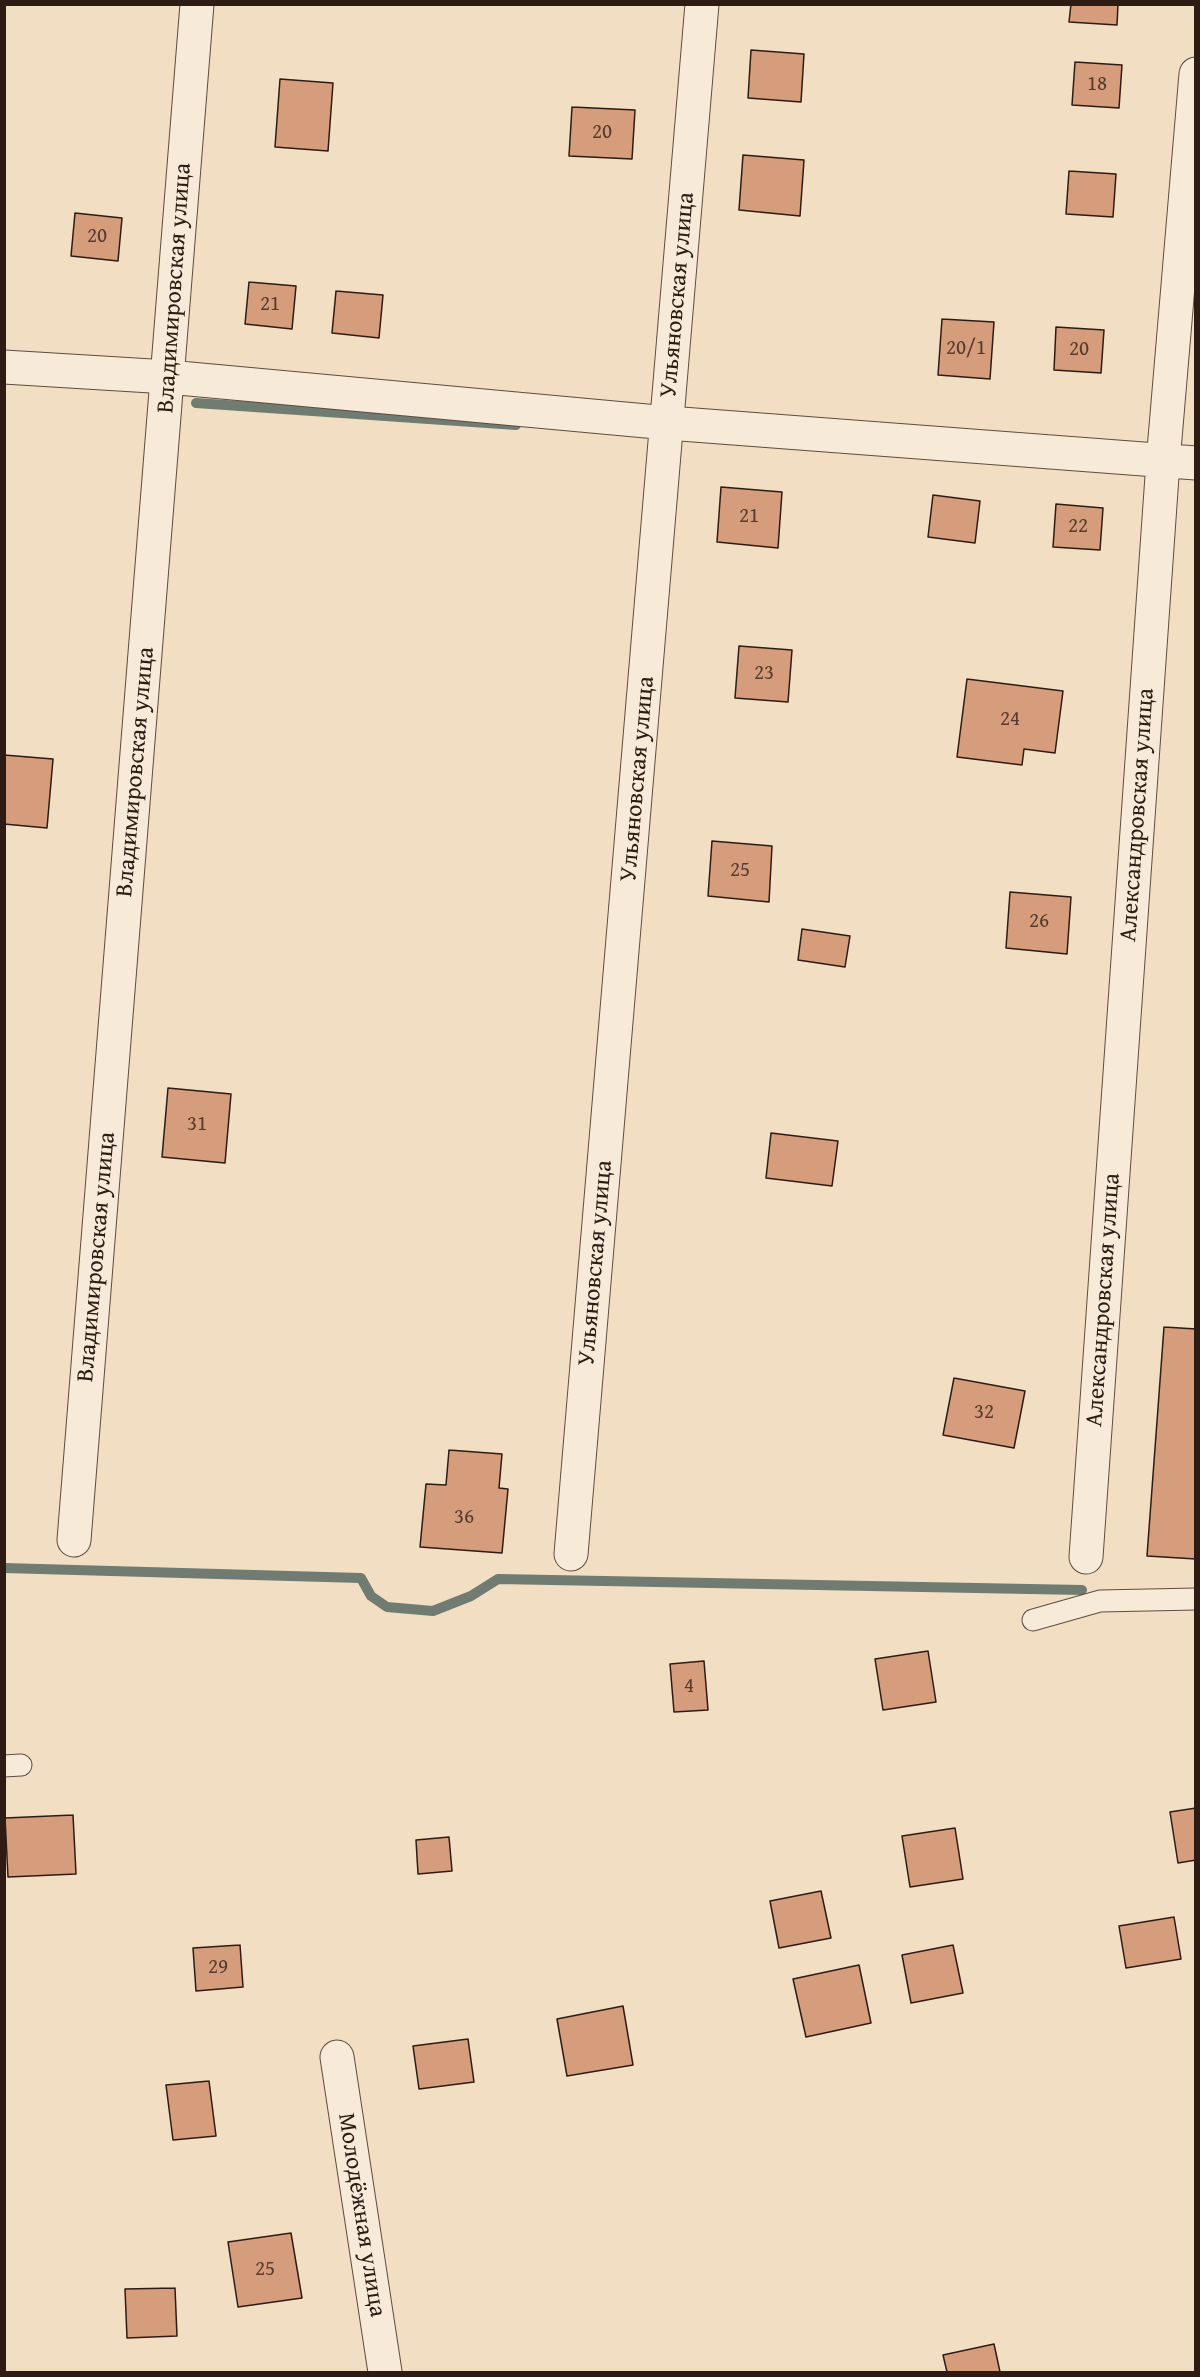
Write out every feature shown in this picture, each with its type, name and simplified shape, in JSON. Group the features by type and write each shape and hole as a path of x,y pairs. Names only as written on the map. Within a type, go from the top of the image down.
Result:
{"street":[{"name":"Владимировская улица","path":"74,1540 197,4"},
{"name":"Ульяновская улица","path":"572,1554 702,4"},
{"name":"Александровская улица","path":"1086,1557 1163,462 1196,74"},
{"path":"4,367 168,377 668,423 1196,463"},
{"name":"Молодёжная улица","path":"337,2058 384,2372"}],"lane":[{"path":"1033,1620 1100,1601 1196,1599"}],"building":[{"path":"1071,4 1118,4 1117,25 1069,22"},
{"path":"751,50 804,54 801,102 748,98"},
{"path":"1075,62 1122,65 1119,108 1072,105"},
{"path":"280,79 333,83 328,151 275,147"},
{"path":"572,107 635,110 632,159 569,156"},
{"path":"743,155 804,160 800,216 739,210"},
{"path":"1069,171 1116,174 1113,217 1066,214"},
{"path":"75,213 122,218 118,261 71,256"},
{"path":"249,282 296,286 292,329 245,324"},
{"path":"336,291 383,295 379,338 332,333"},
{"path":"942,319 994,322 990,379 938,375"},
{"path":"1056,327 1104,330 1101,373 1054,370"},
{"path":"721,487 782,492 778,548 717,542"},
{"path":"933,495 980,501 975,543 928,537"},
{"path":"1056,504 1103,508 1100,550 1053,547"},
{"path":"739,646 792,650 788,702 735,698"},
{"path":"967,679 1063,691 1055,753 1024,749 1022,765 957,757"},
{"path":"4,755 53,759 47,828 4,824"},
{"path":"712,841 772,846 769,902 708,896"},
{"path":"1010,892 1071,897 1067,954 1006,948"},
{"path":"802,929 850,936 845,967 798,960"},
{"path":"168,1088 231,1094 225,1163 162,1157"},
{"path":"771,1133 838,1141 832,1186 766,1178"},
{"path":"1164,1327 1196,1329 1196,1559 1147,1556"},
{"path":"954,1378 1025,1391 1014,1448 943,1435"},
{"path":"449,1450 502,1454 499,1488 508,1489 502,1553 420,1547 426,1484 446,1485"},
{"path":"928,1651 936,1702 883,1710 875,1659"},
{"path":"704,1661 708,1710 674,1712 670,1664"},
{"path":"1196,1808 1196,1860 1178,1863 1170,1812"},
{"path":"73,1815 76,1874 8,1877 5,1818"},
{"path":"955,1828 963,1879 910,1887 902,1836"},
{"path":"449,1837 452,1871 418,1874 416,1840"},
{"path":"821,1891 831,1938 779,1948 770,1901"},
{"path":"1174,1917 1181,1959 1126,1968 1119,1926"},
{"path":"240,1945 243,1987 196,1991 193,1948"},
{"path":"953,1945 963,1993 911,2003 902,1955"},
{"path":"859,1965 871,2023 806,2037 793,1979"},
{"path":"623,2006 633,2065 567,2076 557,2019"},
{"path":"468,2039 474,2082 419,2089 413,2046"},
{"path":"209,2081 216,2136 173,2140 166,2085"},
{"path":"291,2233 302,2298 238,2307 228,2242"},
{"path":"175,2288 177,2336 127,2338 125,2289"},
{"path":"994,2344 1000,2372 947,2372 943,2355"}],"waterway":[{"path":"196,403 516,425"},
{"path":"4,1568 361,1578 371,1596 387,1607 433,1611 471,1596 498,1579 1082,1590"}]}
